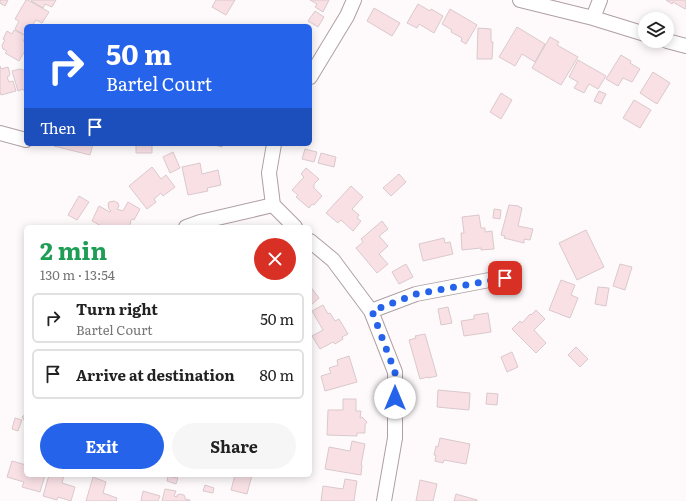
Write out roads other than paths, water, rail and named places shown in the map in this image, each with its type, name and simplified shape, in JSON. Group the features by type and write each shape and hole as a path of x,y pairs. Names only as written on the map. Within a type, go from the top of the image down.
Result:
{"street":[{"path":"312,74 347,16 354,0"},
{"path":"520,0 593,18 638,32"},
{"path":"593,18 600,0"},
{"path":"674,43 686,46"},
{"path":"0,133 24,139"},
{"path":"274,146 269,173 273,204 293,225"},
{"path":"192,225 273,204"},
{"path":"312,243 333,260 372,311 395,372 395,438 384,501"},
{"path":"372,311 416,294 505,278"}]}
